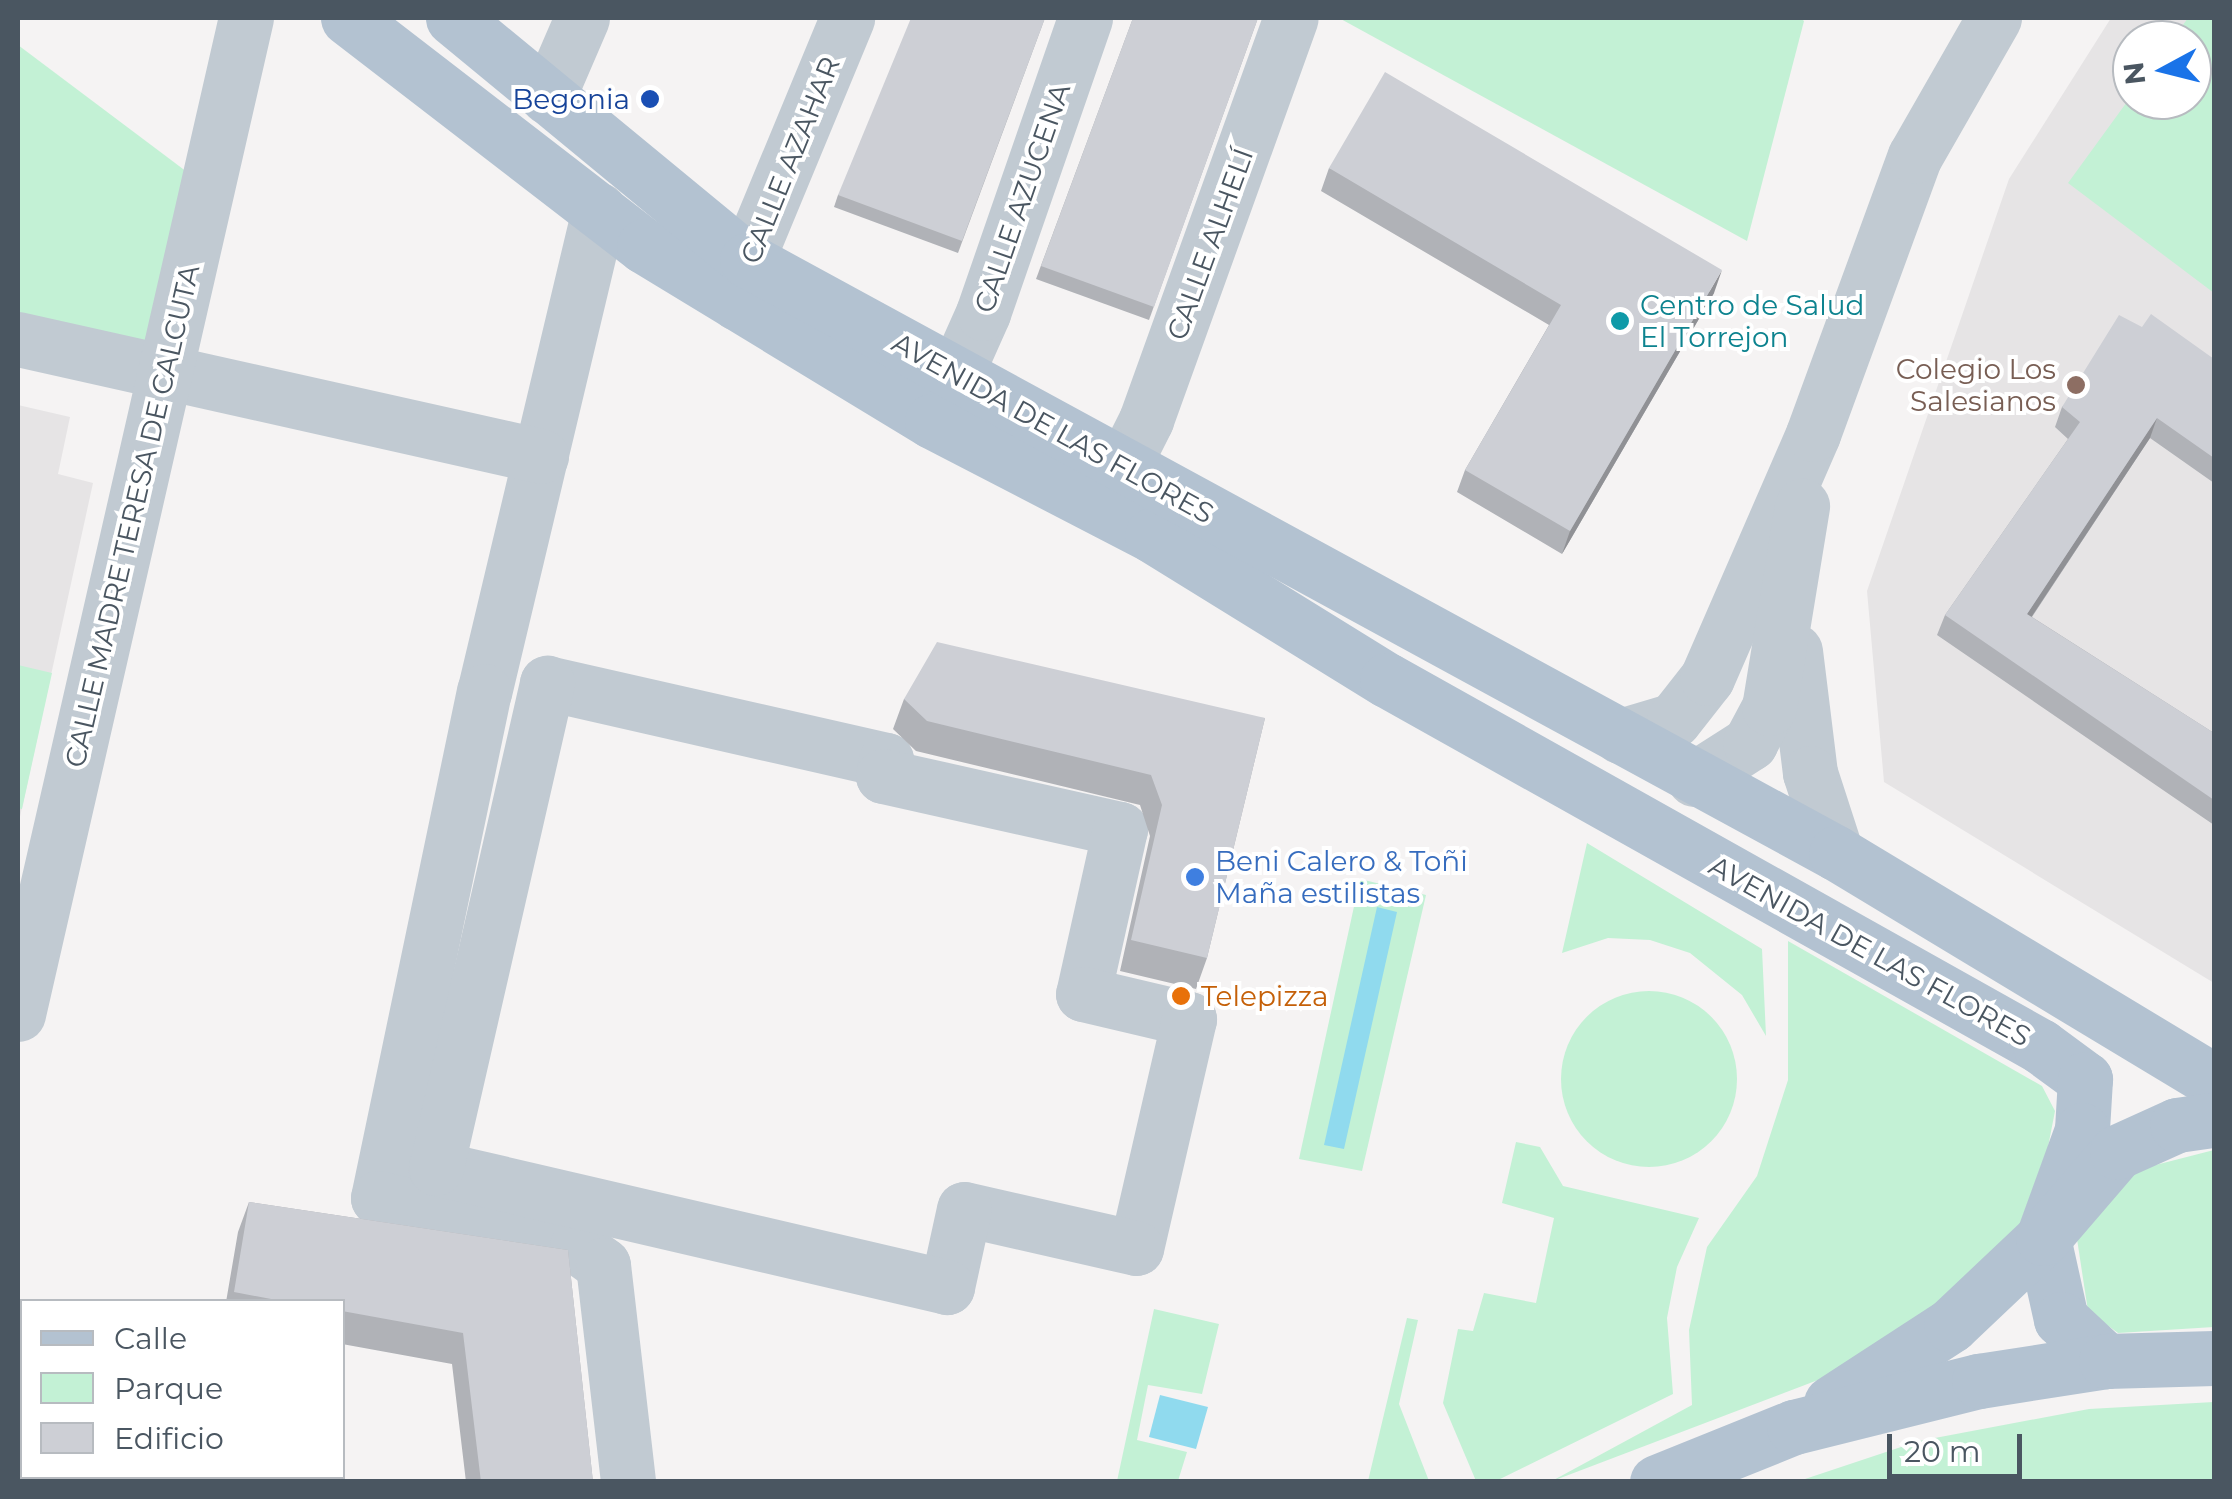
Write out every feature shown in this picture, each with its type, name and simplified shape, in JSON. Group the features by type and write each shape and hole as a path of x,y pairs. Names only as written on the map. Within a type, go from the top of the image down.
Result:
{"main road":[{"name":"AVENIDA DE LAS FLORES","path":"348,18 598,210 742,281 955,376 1122,468 1456,641 1694,779 1836,853 2214,1081"},
{"name":"AVENIDA DE LAS FLORES","path":"453,18 548,97 742,281 932,421 1152,535 1470,727 2040,1046"},
{"name":"AVENIDA DE LAS FLORES","path":"1470,727 1521,710 1652,781 1694,779"},
{"name":"AVENIDA DE LAS FLORES","path":"1694,779 1727,821 1984,966 2040,1046"},
{"path":"2040,1046 2085,1079 2082,1130 2043,1238 2061,1319 2106,1361"},
{"path":"1794,1428 1950,1325 2043,1238 2117,1152 2177,1125 2214,1120"},
{"path":"1657,1482 1794,1428 1979,1381 2106,1361 2214,1358"}],"street":[{"name":"CALLE MADRE TERESA DE CALCUTA","path":"18,1014 246,18"},
{"path":"548,97 582,18"},
{"name":"CALLE AZAHAR","path":"742,281 846,18"},
{"name":"CALLE AZUCENA","path":"955,376 983,313 1084,18"},
{"name":"CALLE ALHELÍ","path":"1122,468 1146,420 1292,18"},
{"path":"1620,736 1674,720 1707,678 1813,434 1916,156 1994,18"},
{"path":"598,210 484,691 378,1198 578,1246 603,1265 628,1482"},
{"path":"18,339 542,456"},
{"path":"1694,779 1750,743 1769,708 1813,434"},
{"path":"1789,594 1810,772 1836,853"},
{"path":"1694,779 1707,678"},
{"path":"548,683 886,760 882,776 1120,829 1083,994 1189,1019 1136,1248 964,1208 947,1287 436,1168 548,683"}],"shaded area":[{"name":"Colegio Los Salesianos","path":"2111,18 2214,18 2214,983 1884,782 1867,591 2009,179"},
{"path":"18,405 70,417 58,474 93,483 18,826"}],"green space":[{"path":"1339,18 1800,18 1804,21 1747,241"},
{"path":"2214,18 2214,293 2068,183 2114,120 2212,120 2212,20 2187,20"},
{"path":"18,45 207,187 163,373 18,339"},
{"path":"18,665 52,673 22,809 18,808"},
{"path":"1587,843 1762,949 1766,1036 1742,995 1690,953 1650,940 1608,938 1562,953"},
{"path":"1360,879 1426,895 1362,1171 1299,1159"},
{"path":"1788,941 2042,1086 2055,1111 2048,1147 2017,1232 1902,1348 1550,1482 1692,1405 1689,1330 1707,1247 1757,1176 1788,1080"},
{"path":"1649,991 1683,998 1711,1017 1730,1045 1737,1079 1730,1113 1711,1141 1683,1160 1649,1167 1615,1160 1587,1141 1568,1113 1561,1079 1568,1045 1587,1017 1615,998"},
{"path":"1516,1142 1540,1147 1563,1186 1699,1218 1677,1267 1667,1318 1673,1394 1496,1481 1476,1481 1443,1403 1458,1329 1473,1331 1484,1293 1536,1303 1554,1218 1502,1203"},
{"path":"2214,1150 2214,1327 2118,1333 2088,1311 2077,1239 2136,1170"},
{"path":"1154,1309 1219,1324 1202,1394 1148,1385 1137,1440 1187,1452 1178,1481 1117,1481"},
{"path":"1407,1318 1418,1320 1399,1404 1429,1481 1368,1481"},
{"path":"2214,1402 2214,1481 1799,1481 1919,1441 2089,1409"}],"water":[{"path":"1377,907 1397,912 1344,1149 1324,1145"},
{"path":"1160,1395 1208,1407 1196,1449 1149,1437"}],"building":[{"path":"911,18 1045,18 962,241 838,195"},
{"path":"1133,18 1258,18 1154,307 1041,266"},
{"name":"Centro de Salud El Torrejon","path":"1385,72 1722,270 1570,531 1465,470 1561,305 1329,168"},
{"path":"2151,314 2214,359 2214,458 2157,418 2027,614 2214,733 2214,800 1945,615 2080,422 2062,407 2119,315 2142,327"},
{"path":"937,642 1265,718 1207,958 1131,940 1162,805 1151,775 927,721 904,699"},
{"path":"249,1202 568,1250 593,1482 481,1482 463,1333 345,1312 345,1299 271,1299 234,1292"},
{"path":"20,1418 20,1479 290,1482 18,1482"}],"place":[{"name":"Begonia","path":"650,99"},
{"name":"Centro de Salud El Torrejon","path":"1620,321"},
{"name":"Colegio Los Salesianos","path":"2076,385"},
{"name":"Beni Calero & Toñi Maña estilistas","path":"1195,877"},
{"name":"Telepizza","path":"1181,996"}]}
